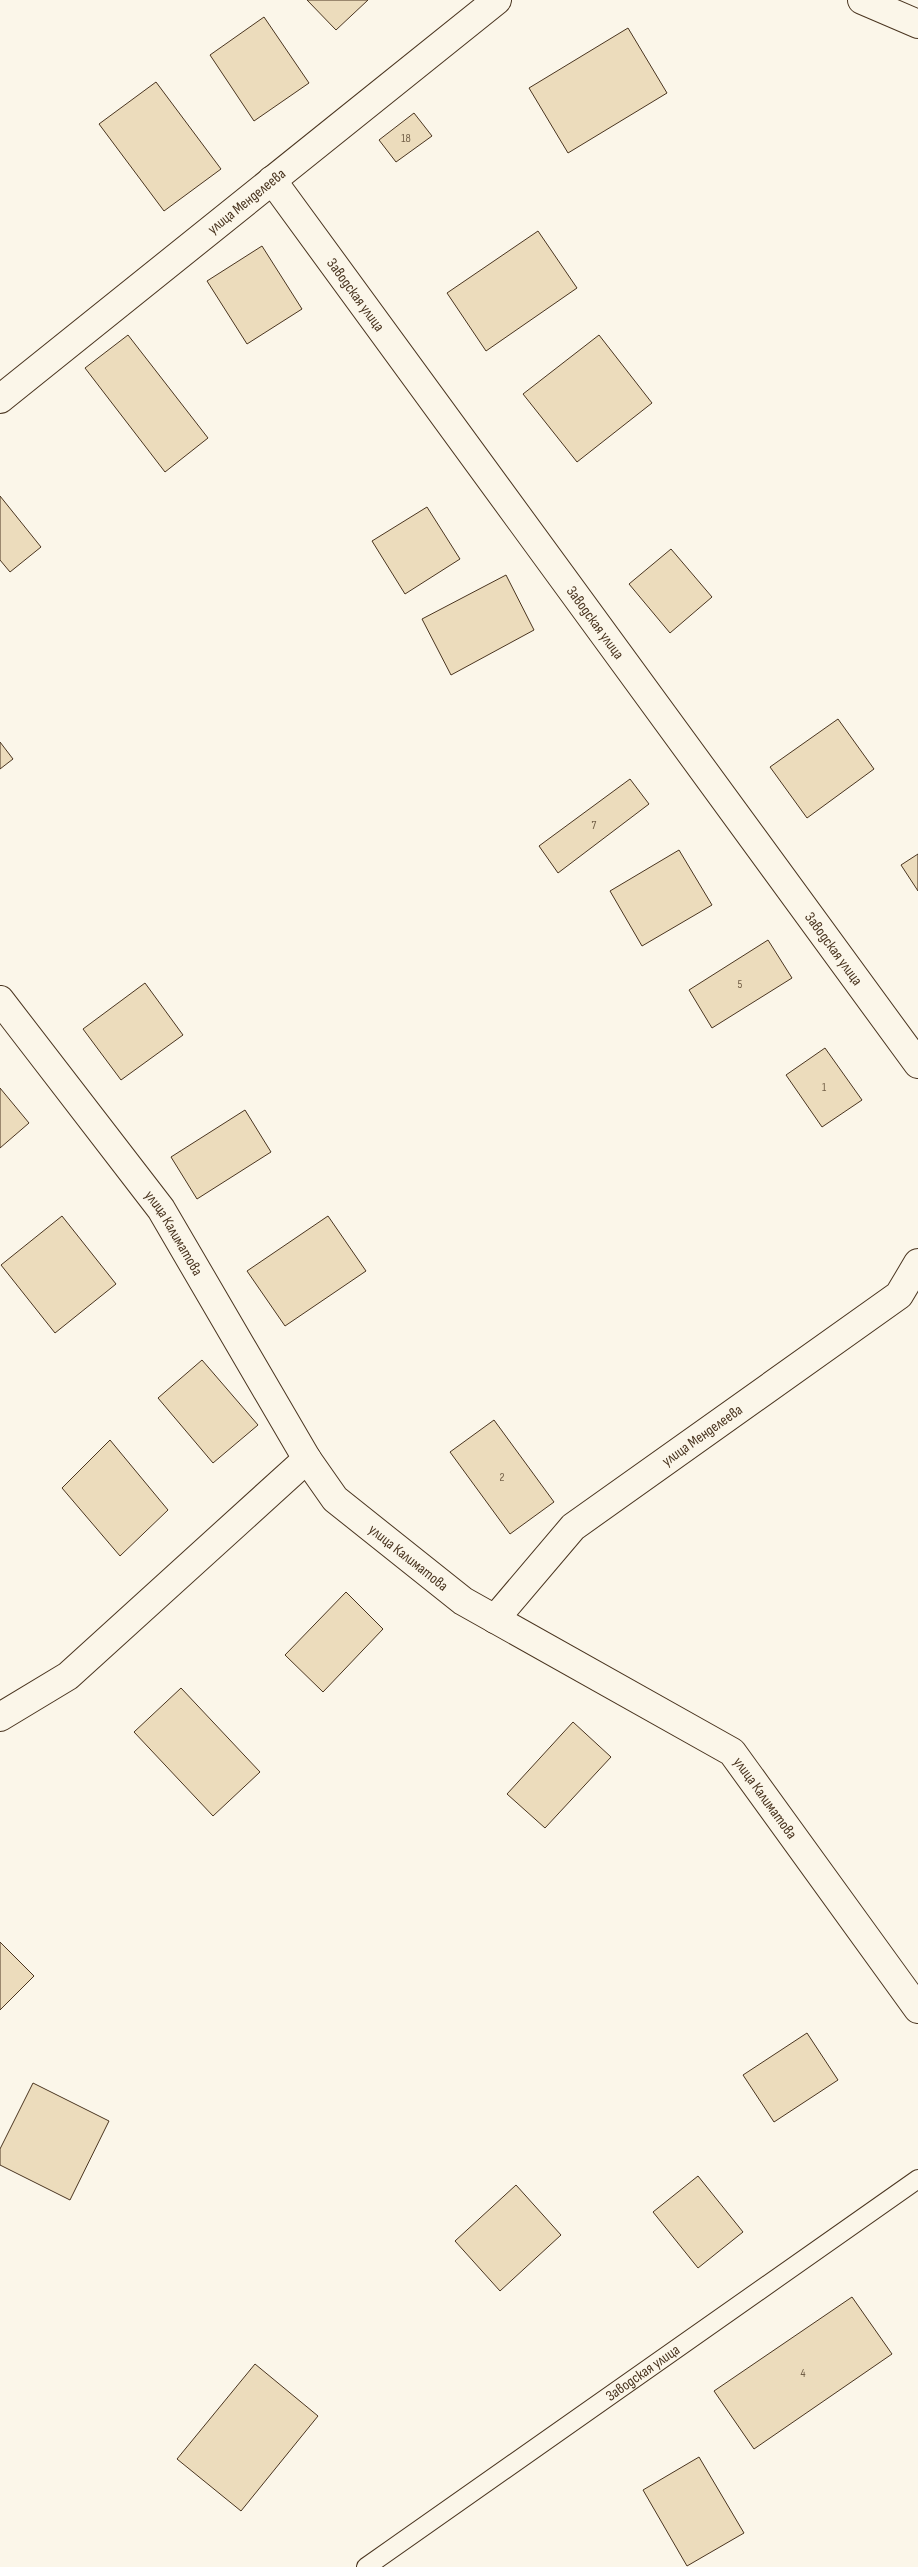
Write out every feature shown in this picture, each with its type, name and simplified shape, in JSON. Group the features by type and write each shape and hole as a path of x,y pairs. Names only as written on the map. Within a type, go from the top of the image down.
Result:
{"street":[{"path":"862,0 918,24"},
{"name":"улица Менделеева","path":"0,399 494,1"},
{"name":"Заводская улица","path":"272,180 918,1064"},
{"name":"улица Калиматова","path":"0,1000 161,1209 307,1459 334,1499 463,1601 732,1752 918,2009"},
{"name":"улица Менделеева","path":"495,1619 573,1526 899,1295 918,1264"},
{"path":"3,1711 68,1676 307,1459"}],"lane":[{"name":"Заводская улица","path":"366,2567 918,2178"}],"building":[{"path":"307,0 368,0 336,30"},
{"path":"264,17 309,83 254,121 210,55"},
{"path":"628,28 667,93 568,153 529,88"},
{"path":"156,82 221,169 164,211 99,124"},
{"path":"414,113 432,136 396,162 379,140"},
{"path":"538,231 577,288 486,351 447,293"},
{"path":"262,246 302,309 247,344 207,281"},
{"path":"128,335 208,438 165,472 85,368"},
{"path":"599,335 652,403 577,462 523,394"},
{"path":"0,496 41,547 10,572 0,560"},
{"path":"427,507 460,559 405,594 372,541"},
{"path":"671,549 712,597 670,633 629,584"},
{"path":"506,575 534,630 451,675 422,619"},
{"path":"838,719 874,769 807,818 770,767"},
{"path":"0,742 13,759 0,769"},
{"path":"630,779 649,804 558,873 539,846"},
{"path":"679,850 712,905 642,946 610,891"},
{"path":"918,854 918,891 901,865"},
{"path":"768,940 792,978 712,1028 689,990"},
{"path":"145,983 183,1035 121,1080 83,1029"},
{"path":"825,1048 862,1100 822,1127 786,1075"},
{"path":"0,1088 29,1123 0,1148"},
{"path":"245,1110 271,1152 197,1199 171,1157"},
{"path":"62,1216 116,1284 55,1333 1,1265"},
{"path":"328,1216 366,1271 285,1326 247,1271"},
{"path":"202,1360 258,1425 213,1463 158,1398"},
{"path":"494,1420 554,1502 510,1534 450,1452"},
{"path":"110,1440 168,1510 120,1556 62,1488"},
{"path":"346,1592 383,1629 323,1692 285,1655"},
{"path":"181,1688 260,1772 213,1816 134,1732"},
{"path":"573,1722 611,1757 545,1828 507,1794"},
{"path":"0,1942 34,1976 0,2010"},
{"path":"807,2033 838,2080 774,2122 743,2075"},
{"path":"33,2083 109,2121 70,2200 0,2165 0,2149"},
{"path":"698,2176 743,2232 698,2268 653,2212"},
{"path":"516,2185 561,2235 500,2291 455,2241"},
{"path":"852,2297 892,2354 754,2449 714,2391"},
{"path":"255,2364 318,2416 241,2511 177,2459"},
{"path":"699,2457 744,2533 687,2566 643,2490"}]}
